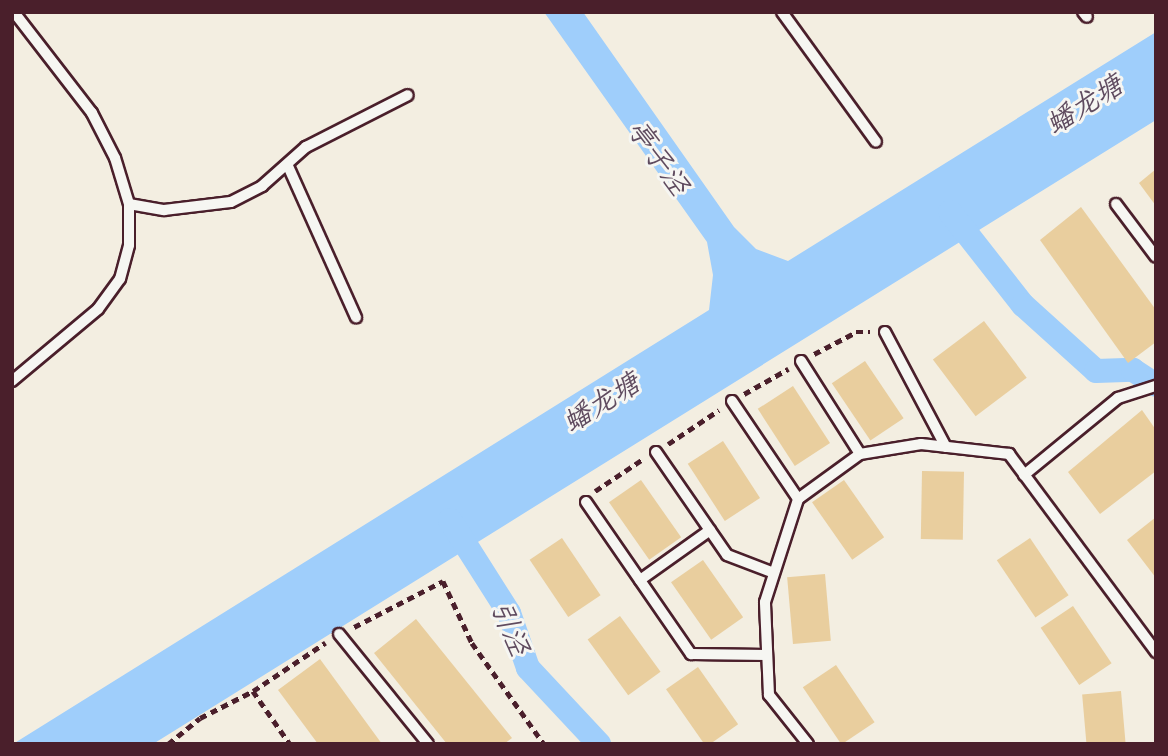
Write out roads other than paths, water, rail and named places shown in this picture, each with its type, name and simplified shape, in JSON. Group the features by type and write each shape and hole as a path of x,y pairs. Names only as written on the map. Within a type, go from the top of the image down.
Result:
{"lane":[{"path":"12,382 98,309 120,279 129,245 129,204 115,159 92,113 14,12"},
{"path":"782,12 876,142"},
{"path":"129,204 164,210 231,202 288,166 306,147 408,95"},
{"path":"288,166 356,317"},
{"path":"1116,204 1156,257"},
{"path":"885,332 946,447"},
{"path":"801,361 860,454"},
{"path":"1024,475 1118,398 1156,386"},
{"path":"732,401 798,499"},
{"path":"808,744 769,695 765,602 798,499 860,454 921,444 1009,454 1156,652"},
{"path":"656,452 727,555 774,573"},
{"path":"586,502 691,654 767,655"},
{"path":"640,580 710,530"},
{"path":"339,634 428,744"}],"water":[{"path":"544,12 583,12 734,227 756,249 788,261 1156,32 1156,120 153,744 13,744 709,310 713,275 707,242"}],"waterway":[{"path":"950,212 1023,305 1096,371 1133,370 1156,385"},
{"name":"引泾","path":"450,520 509,613 528,668 599,744"}],"water label":[{"name":"蟠龙塘","path":"1084,104"},
{"name":"亭子泾","path":"659,157"},
{"name":"蟠龙塘","path":"601,402"}]}
